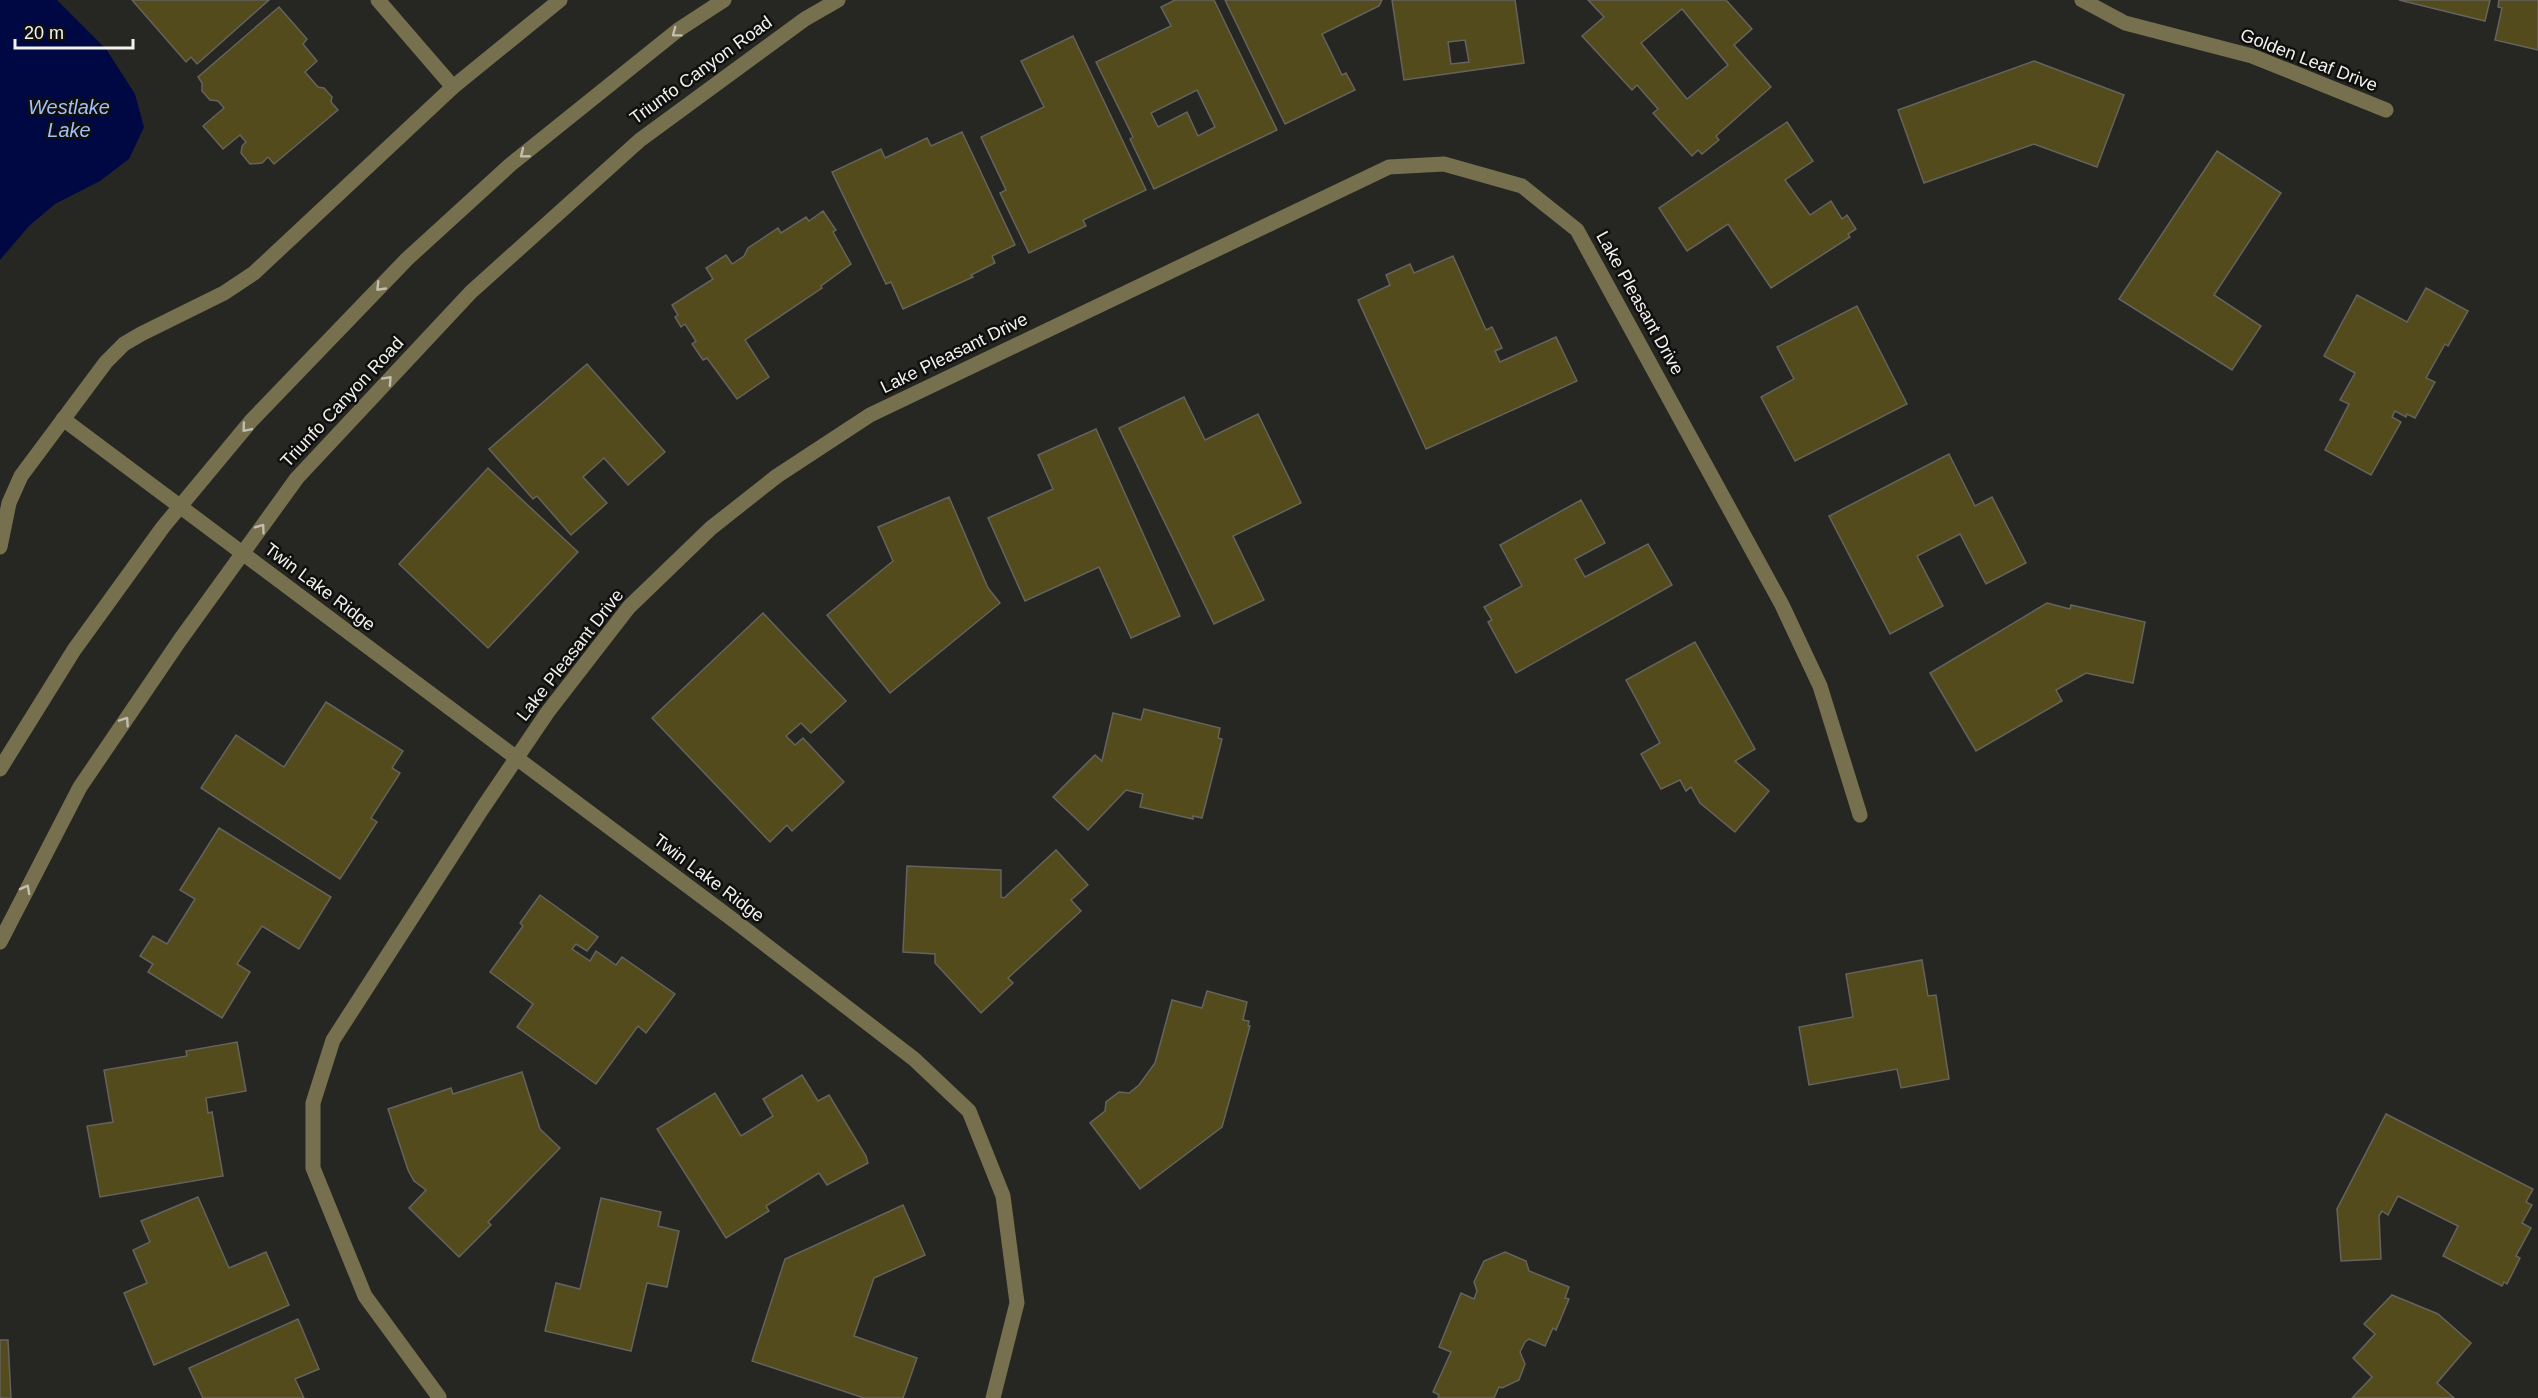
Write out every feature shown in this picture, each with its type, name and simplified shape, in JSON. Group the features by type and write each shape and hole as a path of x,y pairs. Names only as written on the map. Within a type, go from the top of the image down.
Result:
{"street":[{"path":"378,0 453,87"},
{"path":"0,546 9,503 21,477 106,362 124,344 224,293 254,273 453,87 560,0"},
{"path":"0,769 74,650 163,527 251,421 407,259 510,165 678,30 724,0"},
{"name":"Triunfo Canyon Road","path":"0,942 80,787 180,640 297,478 471,292 639,140 805,19 838,0"},
{"name":"Golden Leaf Drive","path":"2082,0 2125,23 2252,56 2386,110"},
{"name":"Lake Pleasant Drive","path":"439,1397 365,1296 313,1168 313,1103 333,1040 547,713 629,607 711,528 777,476 870,415 1389,167 1444,164 1522,186 1577,230 1782,605 1820,686 1860,815"},
{"path":"63,419 181,506"},
{"name":"Twin Lake Ridge","path":"181,506 740,925 914,1059 969,1111 1003,1196 1017,1303 993,1398"}],"water":[{"name":"Westlake Lake","path":"0,0 57,0 106,49 135,94 144,127 129,159 100,181 55,204 29,226 0,260"}],"building":[{"path":"132,0 269,0 197,64 191,57 186,62"},
{"path":"1175,0 1214,0 1277,130 1154,189 1130,139 1133,137 1096,62 1171,26 1161,7","holes":["1197,90 1215,127 1198,136 1187,112 1158,127 1151,113"]},
{"path":"1225,0 1382,0 1379,6 1322,34 1342,75 1346,73 1355,90 1285,124"},
{"path":"1392,0 1515,0 1524,63 1404,80","holes":["1465,40 1469,62 1451,64 1448,42"]},
{"path":"1588,0 1726,0 1752,29 1734,45 1771,87 1716,136 1719,140 1702,154 1698,150 1692,156 1653,113 1658,109 1637,85 1632,90 1582,36 1604,17","holes":["1682,9 1728,65 1687,99 1641,43"]},
{"path":"2399,0 2490,0 2485,21"},
{"path":"2499,0 2538,0 2538,50 2495,40 2502,8 2498,7"},
{"path":"279,7 307,39 303,44 317,61 305,72 318,87 324,88 332,97 331,102 338,110 274,164 268,157 262,163 250,164 241,153 242,146 246,142 240,135 223,149 203,126 224,108 218,101 210,100 202,91 202,83 198,77"},
{"path":"1073,36 1146,190 1083,220 1086,226 1029,253 1000,193 1006,190 981,137 1044,107 1021,61"},
{"path":"2034,61 2124,95 2097,167 2034,144 1924,183 1898,110"},
{"path":"1787,122 1813,161 1785,180 1810,215 1831,201 1842,219 1847,215 1856,229 1848,234 1850,237 1771,288 1728,224 1687,251 1659,208"},
{"path":"962,132 1015,245 992,256 995,263 971,275 973,277 903,309 891,282 886,284 832,172 881,149 885,158 927,138 931,146"},
{"path":"2217,151 2281,193 2214,295 2261,326 2232,370 2119,299"},
{"path":"823,211 836,230 833,232 851,264 821,286 822,288 745,340 769,377 737,399 707,358 703,360 692,344 696,341 685,324 681,327 675,317 678,315 672,305 713,279 706,268 726,255 732,264 744,256 748,248 778,228 781,233 806,217 809,221"},
{"path":"1453,256 1486,330 1492,327 1502,348 1495,351 1500,362 1556,337 1577,381 1426,449 1358,300 1390,285 1386,275 1410,264 1414,273"},
{"path":"2426,288 2468,311 2448,346 2445,344 2426,378 2435,382 2415,418 2407,414 2406,417 2395,411 2392,417 2401,422 2371,475 2325,450 2349,404 2340,400 2355,373 2324,356 2357,295 2407,322"},
{"path":"1857,306 1907,404 1795,461 1761,397 1794,379 1777,347"},
{"path":"587,364 665,452 628,485 604,458 583,477 607,503 571,535 537,496 533,499 489,449"},
{"path":"1184,397 1205,440 1258,414 1301,503 1233,536 1264,600 1214,624 1119,428"},
{"path":"1096,429 1180,616 1131,638 1099,567 1025,601 988,518 1053,489 1038,455"},
{"path":"1949,454 1975,506 1992,497 2026,563 1986,584 1960,534 1917,556 1943,606 1890,634 1829,516"},
{"path":"488,468 578,552 488,648 399,564"},
{"path":"949,497 988,588 1000,603 890,693 827,615 893,561 878,527"},
{"path":"1581,500 1605,543 1575,559 1585,577 1648,544 1672,585 1516,673 1488,622 1492,620 1484,607 1522,586 1500,545"},
{"path":"2047,603 2070,609 2071,605 2145,622 2133,683 2086,673 2056,690 2062,701 1976,751 1930,673"},
{"path":"763,613 846,701 811,733 801,723 786,736 795,745 803,738 844,782 792,831 787,825 770,842 652,718"},
{"path":"1695,642 1755,749 1735,761 1769,791 1735,832 1700,803 1691,787 1686,791 1680,780 1661,789 1641,754 1660,743 1626,680"},
{"path":"326,702 403,751 392,768 400,773 371,818 377,822 340,879 201,788 236,735 284,767"},
{"path":"1144,709 1220,728 1218,738 1222,739 1202,818 1193,816 1193,819 1140,807 1143,794 1126,790 1088,830 1053,797 1095,755 1102,761 1113,713 1141,720"},
{"path":"219,828 331,897 299,949 262,926 237,964 250,972 222,1018 148,972 153,964 140,956 153,936 167,944 195,899 180,890"},
{"path":"1056,850 1088,885 1071,900 1081,911 1008,978 1013,983 981,1013 935,963 935,954 903,952 907,866 1001,870 1001,897 1004,898"},
{"path":"540,895 598,937 587,951 576,944 572,949 590,961 596,951 616,965 622,957 675,994 646,1033 638,1026 596,1084 517,1027 533,1004 490,972 523,926 520,923"},
{"path":"1922,960 1928,996 1936,995 1949,1079 1901,1088 1897,1069 1809,1085 1799,1027 1853,1017 1846,974"},
{"path":"1207,991 1247,1002 1243,1020 1249,1021 1248,1026 1250,1026 1222,1127 1140,1189 1090,1123 1105,1111 1106,1102 1119,1092 1129,1093 1139,1085 1155,1063 1172,1000 1202,1008"},
{"path":"237,1042 246,1091 206,1098 208,1113 212,1112 223,1176 100,1197 87,1126 113,1122 104,1070 187,1056 186,1051"},
{"path":"522,1072 540,1129 560,1148 488,1222 491,1225 459,1257 409,1208 426,1190 414,1181 408,1170 388,1109 451,1088 453,1094"},
{"path":"802,1075 818,1101 829,1095 868,1163 827,1185 819,1173 766,1206 769,1211 726,1238 657,1129 715,1093 741,1136 773,1116 763,1099"},
{"path":"2386,1114 2533,1189 2526,1202 2532,1205 2522,1223 2531,1228 2516,1256 2520,1258 2507,1284 2504,1282 2502,1286 2443,1256 2458,1226 2398,1196 2388,1215 2382,1211 2379,1216 2381,1259 2341,1261 2337,1209"},
{"path":"198,1197 229,1268 266,1252 289,1305 154,1365 124,1293 147,1283 133,1250 150,1242 141,1221"},
{"path":"601,1198 661,1212 658,1226 679,1231 667,1287 647,1283 631,1351 545,1331 556,1283 580,1289"},
{"path":"903,1205 925,1255 874,1278 854,1336 917,1358 903,1398 864,1398 752,1361 785,1259"},
{"path":"1505,1252 1526,1261 1529,1271 1569,1287 1565,1298 1569,1299 1556,1330 1553,1328 1545,1346 1529,1339 1525,1342 1520,1352 1525,1364 1519,1380 1502,1388 1499,1387 1494,1398 1438,1398 1439,1395 1433,1392 1451,1352 1439,1347 1461,1293 1474,1299 1477,1291 1474,1282 1484,1261"},
{"path":"2392,1295 2438,1314 2471,1343 2437,1383 2454,1398 2352,1398 2372,1377 2353,1358 2375,1334 2364,1324"},
{"path":"298,1319 319,1369 295,1379 304,1398 203,1398 189,1368"},
{"path":"0,1340 8,1340 11,1398 0,1398"}]}
